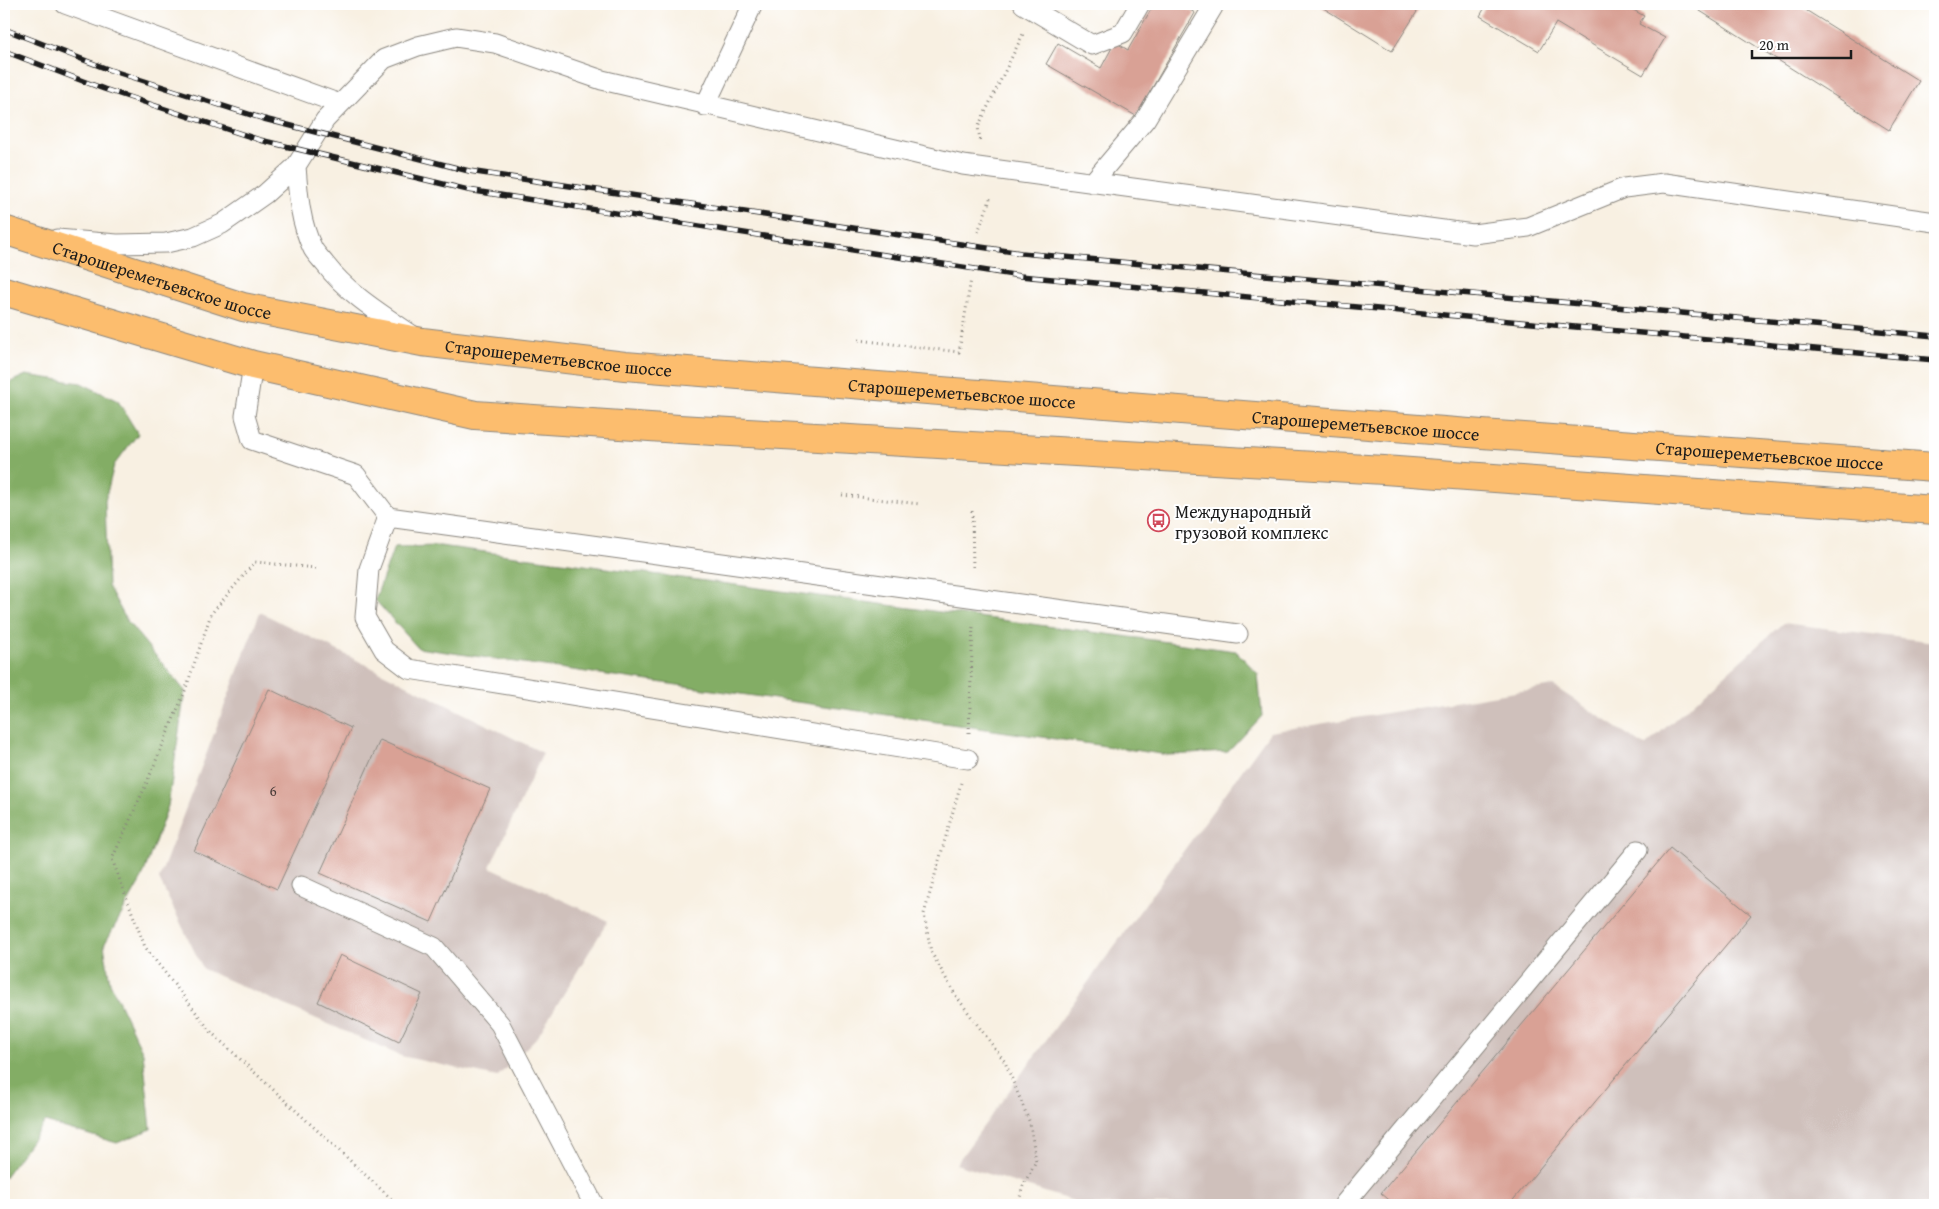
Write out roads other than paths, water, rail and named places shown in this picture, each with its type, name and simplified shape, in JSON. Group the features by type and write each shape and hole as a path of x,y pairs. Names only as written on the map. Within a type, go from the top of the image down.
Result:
{"main road":[{"name":"Старошереметьевское шоссе","path":"13,233 243,307 422,342 625,366 1482,434 1935,467"},
{"path":"4,291 253,365 475,415 679,429 1394,470 1935,510"}],"lane":[{"path":"65,4 340,104"},
{"path":"705,106 753,4"},
{"path":"1030,8 1092,45 1123,33 1140,4"},
{"path":"1092,183 1145,120 1213,7"},
{"path":"13,233 117,244 166,243 193,237 241,213 296,166 325,120 384,59 418,46 456,37 495,43 602,80 705,106 985,168 1473,234 1528,227 1624,188 1664,183 1935,222"},
{"path":"296,166 299,202 314,250 339,282 422,342"},
{"path":"253,365 245,416 252,440 356,475 388,517 1238,634"},
{"path":"388,517 369,569 364,617 384,650 409,669 968,759"},
{"path":"1346,1205 1344,1204 1638,850"},
{"path":"301,886 434,947 500,1024 594,1205"}],"railway":[{"path":"4,29 110,70 264,119 469,171 1021,253 1935,336"},
{"path":"4,51 104,89 260,140 468,190 1020,276 1935,360"}],"place":[{"name":"Международный грузовой комплекс","path":"1159,521"}]}
